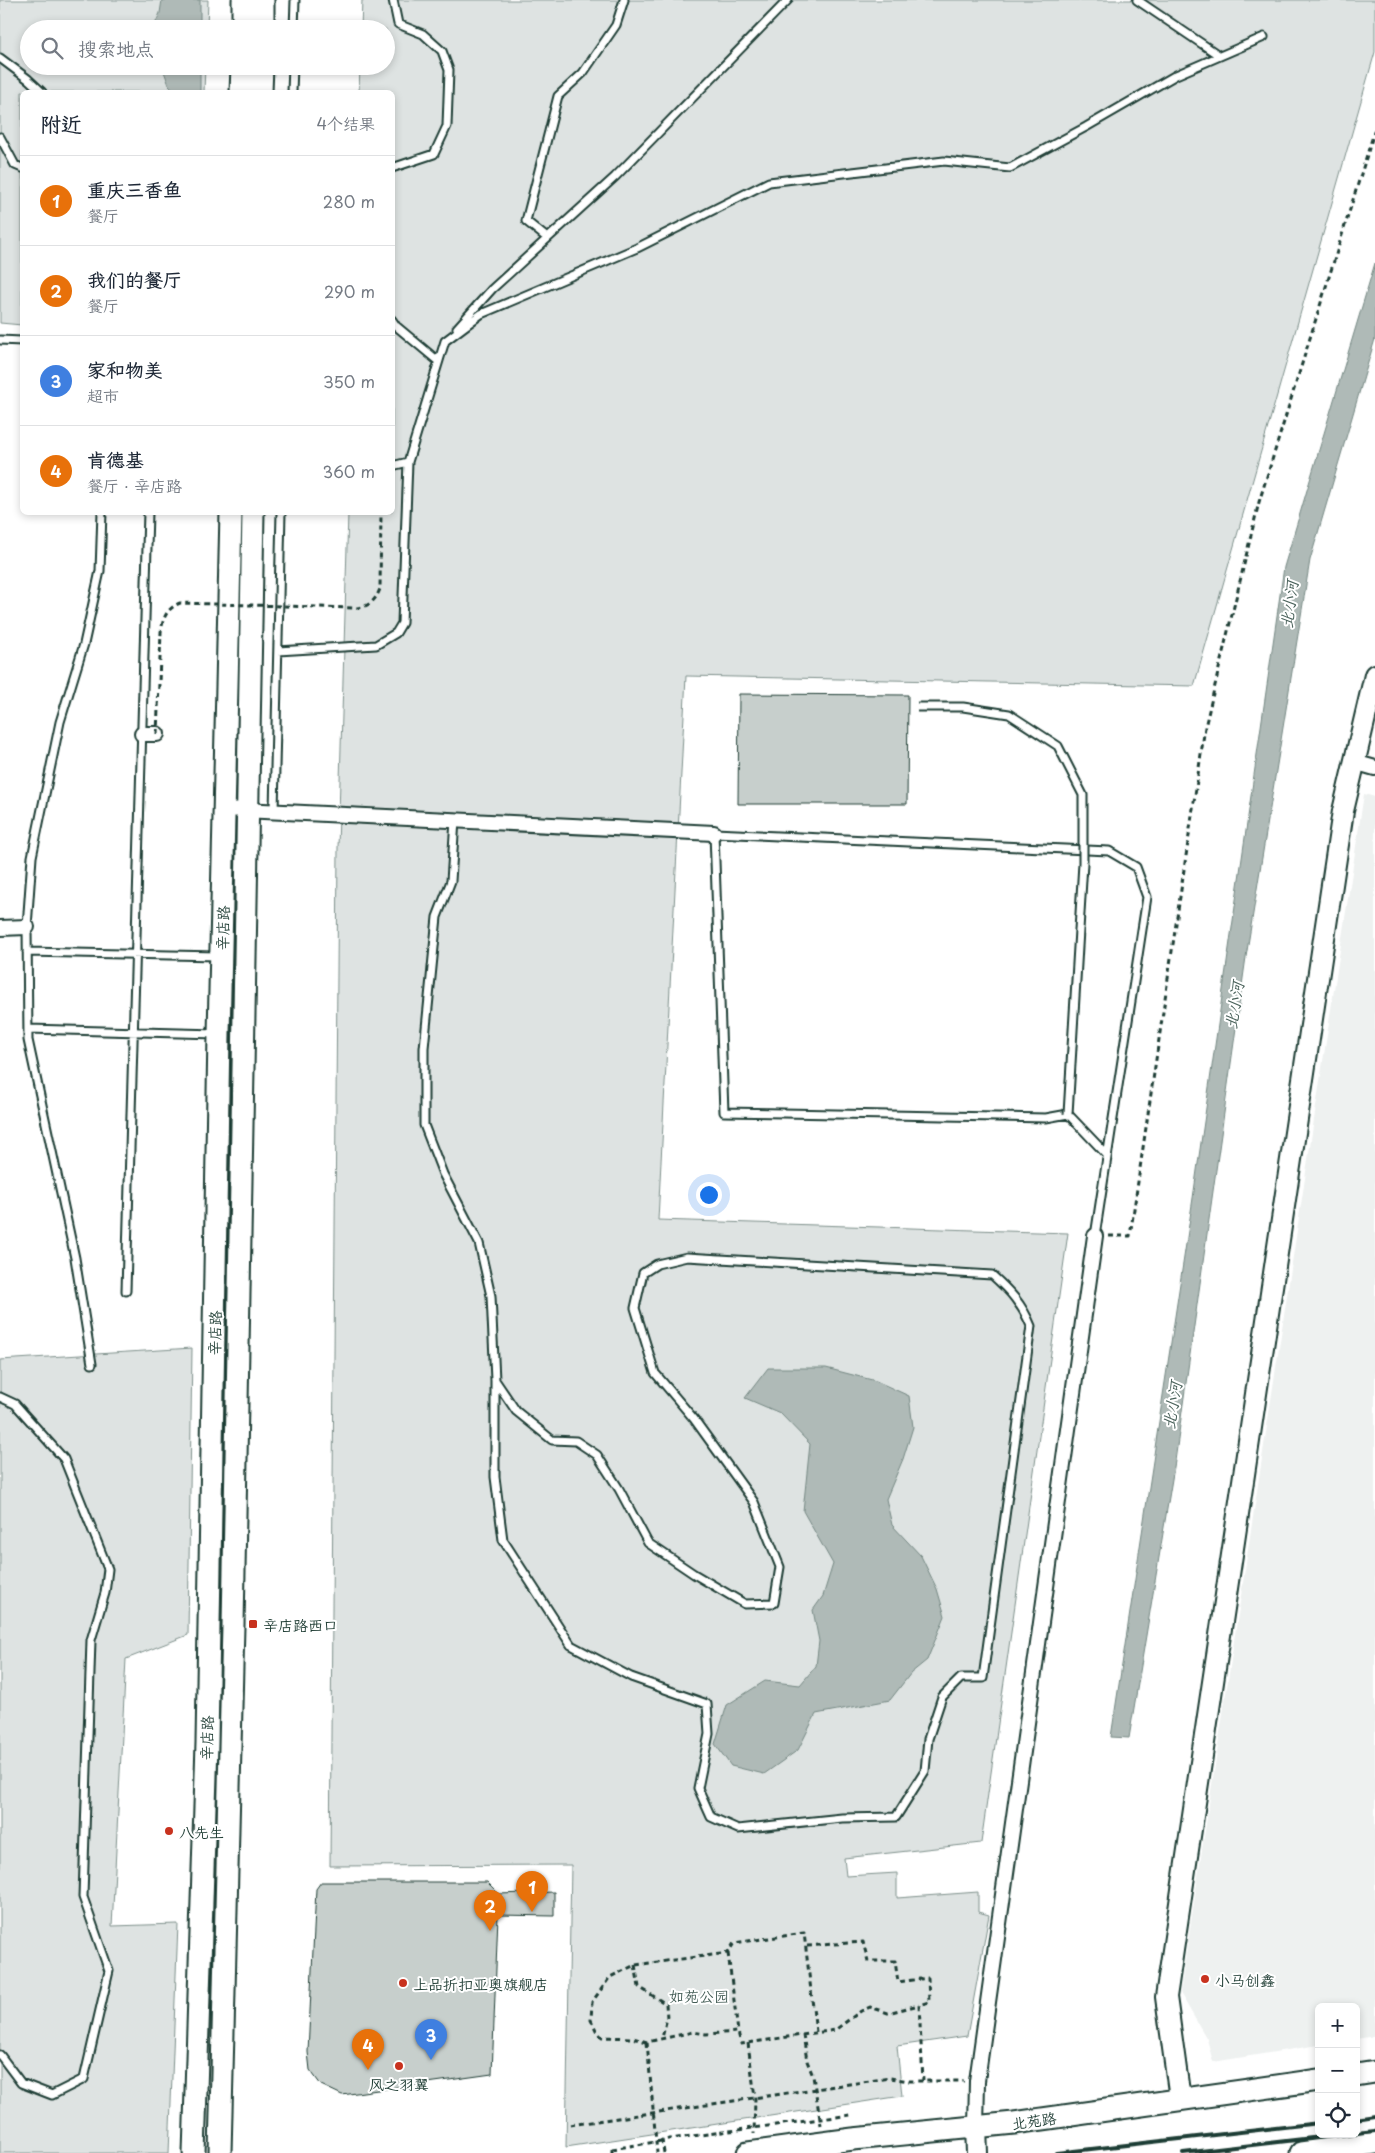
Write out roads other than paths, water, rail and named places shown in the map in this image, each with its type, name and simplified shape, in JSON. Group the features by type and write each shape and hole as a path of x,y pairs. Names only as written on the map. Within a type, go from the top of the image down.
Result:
{"main road":[{"path":"242,20 243,0"},
{"path":"263,0 263,20"},
{"path":"241,90 242,75"},
{"path":"261,90 262,75"},
{"name":"辛店路","path":"194,2153 206,1743 231,515"},
{"name":"辛店路","path":"220,2153 234,1616 253,515"},
{"path":"1360,2074 1375,2072"},
{"name":"北苑路","path":"751,2153 824,2142 1014,2124 1315,2081"},
{"path":"1301,2153 1375,2143"}],"street":[{"path":"1180,2099 1166,1997 1343,811 1375,675"},
{"path":"142,734 157,734"},
{"path":"1354,762 1375,768"},
{"path":"224,809 714,832"},
{"path":"0,928 27,927"},
{"path":"977,2153 977,2081 1095,1236"}],"lane":[{"path":"294,0 294,20"},
{"path":"393,0 398,24 423,34 442,51 449,70 447,126 434,154 395,167"},
{"path":"547,238 526,221 558,96 583,73 616,25 624,0"},
{"path":"278,651 376,645 396,633 402,623 408,462 445,341 492,289 615,177 788,0"},
{"path":"1137,0 1220,56"},
{"path":"445,341 481,314 638,248 769,182 944,162 1010,168 1176,75 1264,37"},
{"path":"0,59 20,73"},
{"path":"22,75 40,90"},
{"path":"292,90 293,75"},
{"path":"0,137 15,166 20,167"},
{"path":"395,324 438,361"},
{"path":"0,340 20,341"},
{"path":"395,465 408,462"},
{"path":"92,1364 75,1258 32,1059 28,1029 27,927 32,857 60,722 84,644 100,572 102,515"},
{"path":"126,1292 148,515"},
{"path":"274,811 281,515"},
{"path":"917,708 963,708 1009,714 1058,746 1083,795 1083,863 1068,1114 1107,1155"},
{"path":"455,820 451,881 437,917 424,1048 424,1125 443,1174 479,1243 491,1296 495,1380 495,1477 503,1540 572,1645 631,1677 707,1704 709,1734 698,1788 711,1818 738,1830 842,1818 896,1816 926,1771 928,1739 942,1697 961,1678 983,1678 1031,1326 1024,1310 1012,1293 992,1275 687,1257 657,1264 643,1274 635,1308 655,1373 694,1420 754,1502 780,1567 774,1603 745,1604 694,1574 648,1543 619,1489 597,1455 576,1441 552,1440 516,1411 495,1380"},
{"path":"1068,1114 1046,1118 724,1112 714,832 1109,852 1136,867 1147,897 1095,1236"},
{"path":"27,952 221,956"},
{"path":"28,1029 219,1034"},
{"path":"0,1397 15,1404 64,1459 108,1570 105,1593 91,1640 83,1897 109,1971 84,2079 52,2095 21,2083 0,2055"}],"water":[{"path":"162,0 200,0 200,20 157,20"},
{"path":"165,75 200,75 200,90 174,90 169,85"},
{"name":"北小河","path":"1375,263 1375,339 1310,560 1246,957 1175,1461 1129,1738 1111,1737 1193,1198 1284,567"},
{"path":"768,1368 826,1368 876,1381 909,1396 913,1427 903,1459 886,1499 892,1525 921,1556 937,1589 945,1616 927,1660 911,1673 890,1700 816,1714 798,1750 764,1774 731,1766 715,1744 727,1705 765,1681 800,1685 816,1666 819,1641 813,1610 823,1596 833,1564 803,1511 810,1444 780,1413 745,1398"}],"railway":[{"path":"1360,2118 1375,2116"},
{"path":"1056,2153 1315,2123"},
{"path":"1360,2133 1375,2131"},
{"path":"1183,2153 1315,2138"}],"place":[{"name":"辛店路西口","path":"253,1624"},
{"name":"八先生","path":"169,1831"},
{"name":"重庆三香鱼","path":"532,1912"},
{"name":"我们的餐厅","path":"490,1931"},
{"name":"小马创鑫","path":"1205,1979"},
{"name":"上品折扣亚奥旗舰店","path":"403,1983"},
{"name":"家和物美","path":"431,2060"},
{"name":"风之羽翼","path":"399,2066"},
{"name":"肯德基","path":"368,2070"}],"park label":[{"name":"如苑公园","path":"699,1995"}]}
